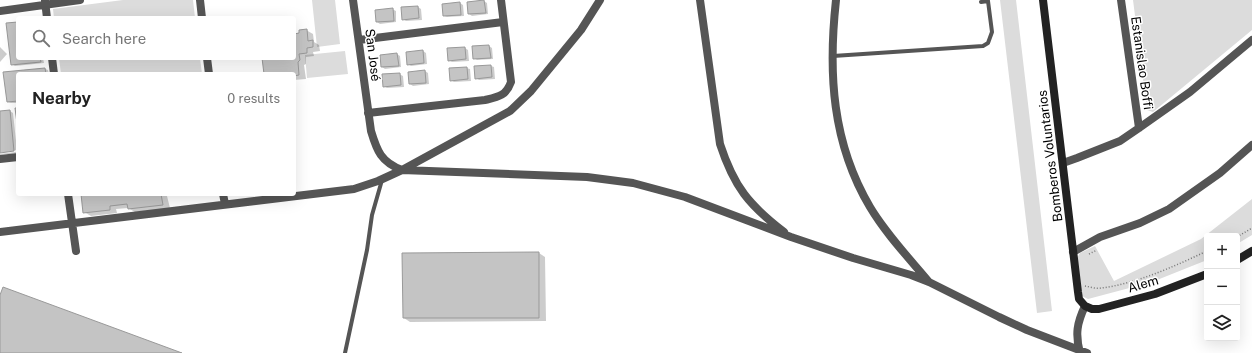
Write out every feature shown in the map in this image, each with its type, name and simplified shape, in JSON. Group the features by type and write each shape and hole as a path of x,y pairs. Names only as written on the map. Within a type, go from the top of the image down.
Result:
{"main road":[{"name":"Bomberos Voluntarios","path":"1043,0 1078,296 1085,306"},
{"path":"1240,258 1252,251"},
{"name":"Alem","path":"1085,306 1092,309 1099,309 1135,300 1173,288 1204,275"}],"street":[{"path":"0,11 45,2 80,0"},
{"path":"200,0 202,16"},
{"name":"San José","path":"353,0 371,131 376,147 382,158 391,166 402,170"},
{"path":"368,113 502,96 508,89 511,82 500,0"},
{"path":"296,196 354,189 382,180 510,111 531,91 581,30 600,0"},
{"path":"700,0 720,144 726,163 736,183 748,200 774,224 791,237"},
{"path":"836,0 833,56 834,92 837,121 849,164 862,193 881,224 929,282"},
{"name":"Estanislao Boffi","path":"1121,0 1139,128"},
{"path":"45,2 47,16"},
{"path":"359,40 503,22"},
{"path":"1062,163 1120,141 1190,92 1252,40"},
{"path":"52,60 54,72"},
{"path":"207,60 209,72"},
{"path":"1073,252 1100,237 1140,223 1169,209 1220,173 1252,145"},
{"path":"0,159 16,157"},
{"path":"402,170 588,177 633,182 684,197 791,237 853,258 911,275 929,282 999,317 1082,352"},
{"path":"68,196 76,251"},
{"path":"223,196 225,204"},
{"path":"0,232 294,196"},
{"path":"1082,352 1077,328 1078,321 1085,306"}],"lane":[{"path":"833,56 983,46 988,43 992,32 988,1 981,2"},
{"path":"346,353 367,250 372,215 382,180"}],"path":[{"path":"1240,235 1252,228"},
{"path":"1084,256 1097,250"},
{"path":"1085,286 1099,288 1128,282 1204,252"},
{"path":"1084,280 1086,292"}],"shaded area":[{"path":"123,0 193,0 195,16 54,16 53,9"},
{"path":"312,0 335,0 340,44 317,47"},
{"path":"1000,0 1016,0 1052,311 1037,313"},
{"path":"1133,0 1252,0 1252,30 1153,112 1147,110"},
{"path":"345,51 348,74 307,78 305,55"},
{"path":"59,60 200,60 202,72 61,72"},
{"path":"1252,199 1252,235 1240,242 1240,233 1209,233"},
{"path":"1204,237 1204,261 1152,282 1088,299 1082,296 1077,258 1080,253 1095,246 1114,281"}],"building":[{"path":"484,0 486,13 468,14 467,2"},
{"path":"460,2 461,15 443,16 442,4"},
{"path":"418,6 419,18 402,20 401,7"},
{"path":"393,8 394,21 376,22 375,10"},
{"path":"16,22 16,60 40,60 41,62 11,65 6,23"},
{"path":"307,29 308,41 313,40 313,47 307,48 307,53 299,54 299,75 296,76 296,72 264,72 262,60 296,60 296,34 299,33 299,30"},
{"path":"489,45 491,58 473,59 472,46"},
{"path":"465,47 466,59 448,61 447,48"},
{"path":"423,50 424,63 407,65 406,52"},
{"path":"397,53 399,66 381,67 380,55"},
{"path":"491,65 492,77 475,79 474,66"},
{"path":"467,67 468,79 450,81 449,68"},
{"path":"45,68 46,72 16,72 16,101 7,102 3,72"},
{"path":"425,70 426,83 409,84 408,72"},
{"path":"400,73 401,85 383,87 382,74"},
{"path":"10,110 14,151 0,153 0,111"},
{"path":"81,196 161,196 163,205 128,209 127,204 110,206 110,210 83,213"},
{"path":"539,252 539,318 403,318 402,253"},
{"path":"3,287 182,353 0,353 0,295"}]}
